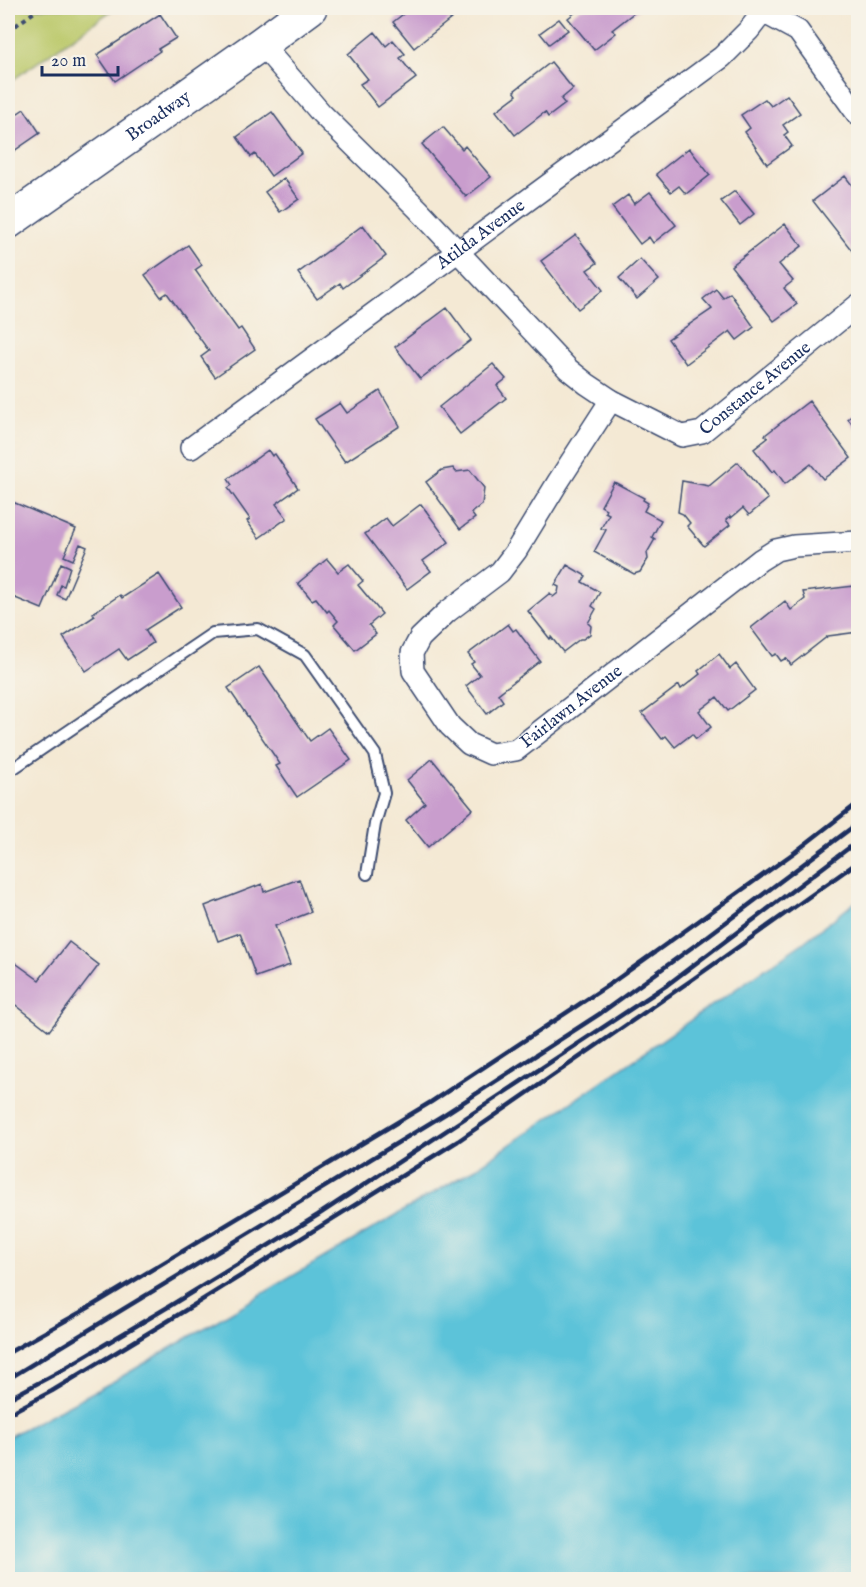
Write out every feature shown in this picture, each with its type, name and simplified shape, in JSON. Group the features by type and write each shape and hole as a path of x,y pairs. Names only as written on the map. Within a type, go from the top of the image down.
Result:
{"main road":[{"name":"Broadway","path":"8,222 310,8"}],"street":[{"path":"762,10 798,31 858,114"},
{"name":"Atilda Avenue","path":"191,448 722,57 749,30 762,10"},
{"name":"Constance Avenue","path":"261,44 321,113 418,209 568,369 611,400 682,436 702,432 858,305"},
{"name":"Fairlawn Avenue","path":"611,400 516,551 500,572 447,612 420,638 411,653 413,671 450,726 469,744 491,754 516,750 760,560 776,550 794,546 858,542"}],"lane":[{"path":"8,772 213,633 258,629 305,655 375,754 384,794 375,824 367,874"}],"path":[{"path":"8,31 40,8"}],"green space":[{"path":"8,8 115,8 8,83"}],"water":[{"path":"858,900 858,1579 8,1579 8,1437 116,1380 476,1168 804,942"}],"building":[{"path":"411,8 450,8 456,15 414,48 393,22"},
{"path":"581,8 640,8 612,30 616,33 594,50 568,18"},
{"path":"160,14 176,38 115,81 97,55"},
{"path":"559,19 568,30 549,44 540,33"},
{"path":"375,32 386,46 393,40 405,54 400,58 416,78 378,107 360,84 368,79 348,54"},
{"path":"551,62 573,89 561,99 565,104 548,117 545,112 515,135 496,111 517,95 514,91"},
{"path":"787,95 800,113 783,125 788,132 784,135 792,146 767,164 745,132 750,128 741,115 765,99 771,106"},
{"path":"24,109 40,133 8,155 8,120"},
{"path":"272,112 302,153 271,176 255,154 251,157 237,137"},
{"path":"443,127 462,149 465,146 491,177 466,197 422,144"},
{"path":"689,148 710,175 686,194 679,186 671,192 656,174"},
{"path":"845,176 858,193 858,248 853,252 813,201"},
{"path":"284,178 299,199 280,212 265,192"},
{"path":"735,191 754,214 740,225 721,201"},
{"path":"650,192 676,225 653,243 649,237 640,244 612,207 628,195 634,204"},
{"path":"785,224 802,246 779,264 793,281 784,288 797,304 774,321 731,266"},
{"path":"363,225 386,256 343,288 340,283 317,299 298,273"},
{"path":"576,235 597,263 587,270 603,290 578,309 541,261"},
{"path":"188,245 202,265 195,270 238,330 241,328 255,349 215,377 201,357 209,351 167,293 161,297 145,275"},
{"path":"640,259 659,280 637,299 619,278"},
{"path":"716,289 723,298 730,293 754,327 737,340 730,331 686,364 668,339 712,309 703,299"},
{"path":"447,308 471,340 420,379 395,347"},
{"path":"493,364 506,379 497,386 506,398 460,434 439,407"},
{"path":"380,391 400,426 345,462 315,419 340,403 347,413"},
{"path":"809,401 851,458 823,479 811,464 785,484 754,449 768,438 765,435"},
{"path":"858,411 858,432 848,419"},
{"path":"268,450 272,456 275,454 298,488 276,504 287,518 259,538 247,521 250,519 228,488 232,485 228,479"},
{"path":"738,462 768,499 749,515 743,508 731,518 730,516 726,520 730,525 704,546 687,526 690,523 683,514 678,512 682,481 709,486"},
{"path":"453,468 456,472 470,470 484,488 482,504 471,513 475,518 460,529 426,482 442,470"},
{"path":"614,482 644,498 643,500 648,503 644,511 661,520 652,537 655,539 647,553 648,559 640,572 634,574 594,552 606,530 601,528 609,514 601,506"},
{"path":"8,500 76,529 64,556 73,560 80,544 87,547 65,599 57,595 61,585 64,586 70,567 61,563 42,609 8,595"},
{"path":"421,504 449,542 423,561 431,571 407,589 365,534 386,518 392,526"},
{"path":"327,559 338,572 349,564 363,581 358,585 382,614 369,625 376,634 355,650 334,625 338,621 329,610 327,612 316,598 312,600 298,583"},
{"path":"567,565 586,576 582,582 600,592 592,606 596,609 588,623 591,626 590,634 563,652 528,611 550,593 553,597 558,593 559,587 555,585"},
{"path":"159,574 181,607 145,630 153,643 127,660 119,649 86,671 63,637 95,616 93,613 120,595 122,598"},
{"path":"854,586 858,632 828,636 791,665 786,658 781,661 776,654 772,656 751,628 785,601 791,610 805,599 803,592"},
{"path":"508,624 513,631 516,629 540,661 498,694 503,701 487,714 466,686 480,675 471,664 474,662 468,654"},
{"path":"719,654 730,669 736,664 755,690 728,711 717,697 699,711 711,727 696,739 692,734 675,747 666,736 662,739 642,713 679,685 681,689 700,674 698,671"},
{"path":"259,667 310,741 328,728 351,760 297,797 276,766 280,764 228,688"},
{"path":"432,759 473,809 428,847 406,820 425,803 407,780"},
{"path":"299,879 311,912 275,926 290,965 256,977 240,933 218,941 205,906 262,884 264,892"},
{"path":"69,942 99,965 49,1031 8,999 8,962 10,959 39,980"}],"railway":[{"path":"8,1353 88,1308 431,1102 613,982 795,852 858,803"},
{"path":"8,1379 445,1114 601,1013 858,823"},
{"path":"8,1399 168,1307 318,1215 667,985 858,841"},
{"path":"8,1414 52,1391 168,1321 458,1141 858,862"}]}
